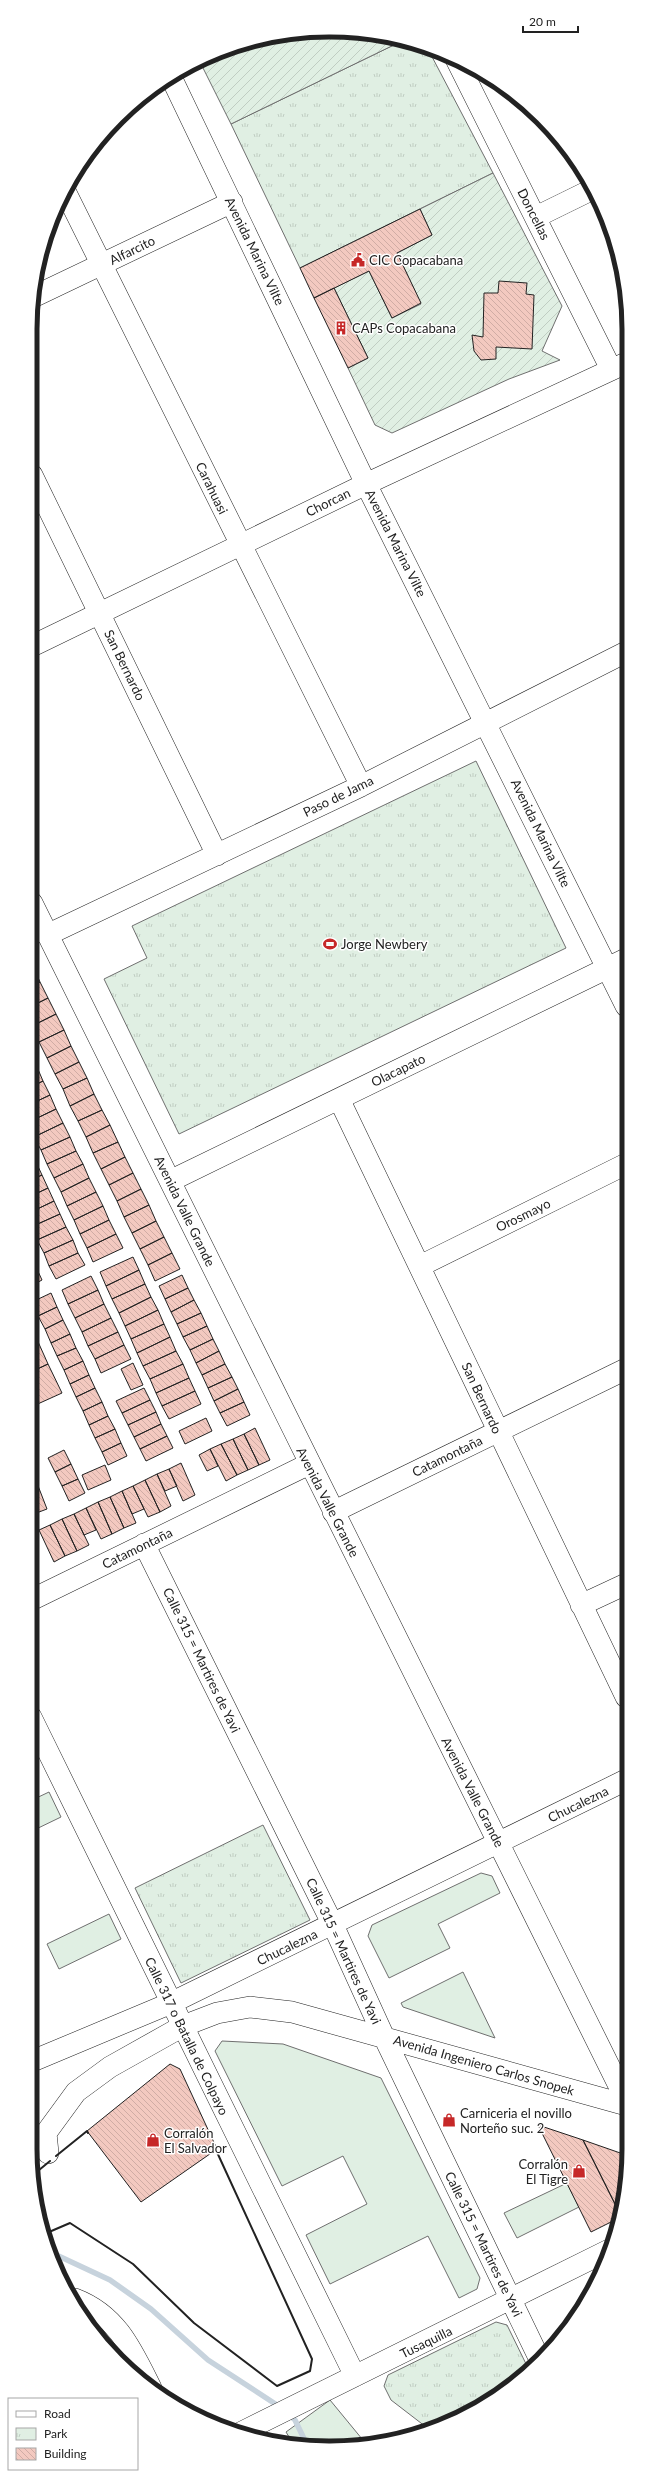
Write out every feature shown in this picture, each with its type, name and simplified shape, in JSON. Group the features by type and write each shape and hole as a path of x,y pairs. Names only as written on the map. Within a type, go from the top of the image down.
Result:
{"street":[{"name":"Doncellas","path":"468,72 478,82 536,217 619,366"},
{"name":"Avenida Marina Vilte","path":"173,82 366,484 486,723 617,964 622,987"},
{"path":"536,217 588,192"},
{"name":"Carahuasi","path":"68,198 361,786"},
{"name":"Alfarcito","path":"40,294 232,202"},
{"name":"Chorcan","path":"37,644 366,484 619,366"},
{"name":"San Bernardo","path":"37,485 217,855"},
{"name":"Paso de Jama","path":"47,935 361,786 622,654"},
{"name":"Avenida Valle Grande","path":"37,914 622,2092"},
{"name":"Olacapato","path":"170,1181 617,964"},
{"name":"San Bernardo","path":"339,1099 622,1689"},
{"name":"Orosmayo","path":"420,1266 622,1166"},
{"name":"Catamontaña","path":"333,1512 622,1371"},
{"name":"Catamontaña","path":"37,1597 309,1464"},
{"name":"Calle 315 = Martires de Yavi","path":"144,1544 333,1925 384,2036 537,2354"},
{"path":"581,1605 622,1586"},
{"name":"Calle 317 o Batalla de Colpayo","path":"37,1729 355,2376"},
{"name":"Chucalezna","path":"37,2059 171,2003 333,1925 622,1782"},
{"name":"Avenida Ingeniero Carlos Snopek","path":"48,2153 46,2133 76,2092 110,2067 182,2026 216,2013 250,2007 292,2012 384,2036 622,2104"},
{"name":"Tusaquilla","path":"248,2429 511,2300 602,2253"},
{"path":"80,2301 94,2306 125,2338 144,2374"}],"green space":[{"path":"330,37 368,40 395,45 231,124 202,66 254,47 291,40"},
{"path":"395,45 431,56 493,173 300,268 231,124"},
{"path":"493,173 562,306 542,351 560,360 509,379 392,433 375,425 348,368 368,358 334,288 369,271 392,318 421,304 397,253 432,235 420,209"},
{"name":"Jorge Newbery","path":"476,761 566,948 179,1134 104,979 147,958 132,926"},
{"path":"49,1792 61,1817 37,1829 37,1798"},
{"path":"263,1825 310,1920 181,1983 135,1888"},
{"path":"481,1873 492,1876 500,1893 438,1924 450,1948 389,1978 368,1936 372,1925"},
{"path":"109,1914 121,1939 59,1969 47,1944"},
{"path":"463,1972 495,2038 403,2007 401,2003"},
{"path":"222,2041 283,2044 381,2078 480,2278 477,2289 459,2298 428,2236 330,2284 306,2235 367,2204 343,2156 282,2186 215,2051"},
{"path":"567,2183 579,2207 517,2238 504,2213"},
{"path":"92,2320 95,2321 101,2328 99,2329"},
{"path":"496,2322 507,2325 526,2364 508,2381 476,2402 441,2419 424,2425 391,2400 384,2386 388,2375"},
{"path":"330,2400 362,2439 330,2441 310,2440 290,2438 286,2432"}],"building":[{"name":"CIC Copacabana","path":"420,209 432,235 397,253 421,303 392,318 369,271 314,298 300,268"},
{"path":"499,281 527,283 526,294 534,295 532,349 496,347 496,359 481,360 474,351 472,335 483,337 484,293 498,293"},
{"name":"CAPs Copacabana","path":"334,288 368,358 348,368 314,298"},
{"path":"37,975 40,982 37,984"},
{"path":"40,982 48,998 37,1004 37,984"},
{"path":"48,998 56,1014 37,1024 37,1004"},
{"path":"56,1014 64,1030 39,1042 37,1037 37,1024"},
{"path":"64,1030 71,1046 47,1058 39,1042"},
{"path":"71,1046 79,1062 55,1074 47,1058"},
{"path":"79,1062 87,1078 63,1089 55,1074"},
{"path":"37,1067 43,1081 37,1084"},
{"path":"87,1078 94,1094 70,1106 63,1089"},
{"path":"43,1081 50,1095 37,1101 37,1084"},
{"path":"94,1094 102,1110 78,1121 70,1106"},
{"path":"50,1095 56,1109 37,1118 37,1101"},
{"path":"56,1109 63,1123 37,1136 37,1118"},
{"path":"102,1110 110,1125 86,1137 78,1121"},
{"path":"63,1123 70,1137 41,1150 37,1143 37,1136"},
{"path":"110,1125 118,1142 93,1153 86,1137"},
{"path":"70,1137 76,1151 47,1164 41,1150"},
{"path":"118,1142 125,1157 101,1169 93,1153"},
{"path":"76,1151 83,1164 54,1178 47,1164"},
{"path":"125,1157 133,1173 109,1185 101,1169"},
{"path":"37,1164 42,1175 37,1177"},
{"path":"83,1164 89,1178 61,1192 54,1178"},
{"path":"133,1173 141,1189 117,1201 109,1185"},
{"path":"42,1175 48,1188 37,1193 37,1177"},
{"path":"89,1178 96,1192 67,1206 61,1192"},
{"path":"48,1188 54,1201 37,1209 37,1193"},
{"path":"141,1189 149,1205 124,1217 117,1201"},
{"path":"96,1192 103,1206 74,1220 67,1206"},
{"path":"54,1201 60,1214 37,1224 37,1209"},
{"path":"149,1205 156,1221 132,1233 124,1217"},
{"path":"103,1206 109,1220 80,1234 74,1220"},
{"path":"60,1214 66,1227 37,1240 37,1224"},
{"path":"109,1220 116,1234 87,1248 80,1234"},
{"path":"156,1221 164,1237 140,1249 132,1233"},
{"path":"66,1227 73,1240 44,1253 37,1240"},
{"path":"116,1234 123,1248 93,1262 87,1248"},
{"path":"164,1237 172,1253 148,1265 140,1249"},
{"path":"73,1240 78,1253 49,1266 44,1253"},
{"path":"78,1253 85,1265 56,1279 49,1266"},
{"path":"172,1253 180,1269 155,1281 148,1265"},
{"path":"133,1257 139,1270 106,1286 100,1272"},
{"path":"37,1269 42,1280 37,1283"},
{"path":"139,1270 145,1284 112,1299 106,1286"},
{"path":"182,1275 188,1288 165,1299 159,1286"},
{"path":"91,1276 98,1290 68,1304 62,1290"},
{"path":"145,1284 151,1297 119,1313 112,1299"},
{"path":"188,1288 194,1300 171,1312 165,1299"},
{"path":"98,1290 104,1304 75,1318 68,1304"},
{"path":"51,1293 57,1307 38,1316 37,1300"},
{"path":"151,1297 158,1310 125,1326 119,1313"},
{"path":"194,1300 201,1313 177,1324 171,1312"},
{"path":"104,1304 111,1318 82,1332 75,1318"},
{"path":"57,1307 63,1320 45,1329 38,1316"},
{"path":"158,1310 164,1324 131,1339 125,1326"},
{"path":"201,1313 207,1326 183,1337 177,1324"},
{"path":"111,1318 118,1332 88,1346 82,1332"},
{"path":"63,1320 70,1334 51,1343 45,1329"},
{"path":"164,1324 170,1337 137,1353 131,1339"},
{"path":"207,1326 213,1339 190,1350 183,1337"},
{"path":"118,1332 124,1345 95,1359 88,1346"},
{"path":"70,1334 76,1348 57,1356 51,1343"},
{"path":"170,1337 176,1351 143,1366 137,1353"},
{"path":"37,1339 48,1364 37,1369"},
{"path":"213,1339 219,1351 196,1363 190,1350"},
{"path":"124,1345 131,1359 101,1373 95,1359"},
{"path":"76,1348 83,1361 64,1370 57,1356"},
{"path":"176,1351 183,1364 150,1379 143,1366"},
{"path":"219,1351 225,1364 202,1375 196,1363"},
{"path":"83,1361 89,1375 70,1384 64,1370"},
{"path":"133,1363 143,1385 131,1390 121,1369"},
{"path":"48,1364 62,1393 37,1404 37,1369"},
{"path":"183,1364 189,1378 156,1393 150,1379"},
{"path":"225,1364 232,1377 208,1388 202,1375"},
{"path":"89,1375 95,1388 76,1397 70,1384"},
{"path":"232,1377 238,1389 214,1401 208,1388"},
{"path":"189,1378 195,1391 162,1406 156,1393"},
{"path":"95,1388 102,1402 83,1411 76,1397"},
{"path":"144,1388 150,1400 122,1413 116,1401"},
{"path":"238,1389 244,1402 220,1413 214,1401"},
{"path":"195,1391 201,1404 169,1419 162,1406"},
{"path":"150,1400 156,1412 128,1425 122,1413"},
{"path":"102,1402 108,1416 89,1425 83,1411"},
{"path":"244,1402 250,1415 227,1426 220,1413"},
{"path":"156,1412 161,1424 134,1437 128,1425"},
{"path":"108,1416 115,1429 95,1438 89,1425"},
{"path":"206,1418 212,1431 185,1444 179,1431"},
{"path":"161,1424 167,1436 140,1449 134,1437"},
{"path":"255,1428 270,1460 259,1465 244,1434"},
{"path":"115,1429 121,1443 102,1452 95,1438"},
{"path":"244,1434 259,1465 248,1470 233,1439"},
{"path":"167,1436 173,1448 146,1461 140,1449"},
{"path":"233,1439 248,1470 237,1475 221,1444"},
{"path":"121,1443 127,1456 108,1465 102,1452"},
{"path":"221,1444 237,1475 226,1481 210,1449"},
{"path":"210,1449 218,1466 207,1471 199,1455"},
{"path":"64,1450 71,1464 55,1472 48,1458"},
{"path":"181,1463 195,1495 183,1501 169,1469"},
{"path":"71,1464 78,1479 62,1486 55,1472"},
{"path":"105,1465 111,1480 88,1490 82,1475"},
{"path":"169,1469 177,1486 165,1491 157,1474"},
{"path":"157,1474 171,1506 160,1512 145,1480"},
{"path":"78,1479 85,1493 69,1501 62,1486"},
{"path":"145,1480 160,1512 148,1517 133,1486"},
{"path":"37,1483 47,1509 37,1513"},
{"path":"133,1486 144,1509 132,1514 122,1491"},
{"path":"122,1491 136,1523 124,1528 110,1497"},
{"path":"110,1497 124,1528 112,1534 98,1502"},
{"path":"98,1502 112,1534 101,1539 86,1508"},
{"path":"86,1508 96,1530 84,1535 74,1514"},
{"path":"74,1514 89,1545 77,1551 62,1519"},
{"path":"62,1519 77,1551 65,1556 50,1525"},
{"path":"50,1525 65,1556 54,1562 39,1530"},
{"name":"Corralón El Salvador","path":"170,2064 180,2069 217,2149 141,2202 87,2131"},
{"name":"Corralón El Tigre","path":"538,2125 583,2140 616,2206 613,2221 591,2232"},
{"path":"583,2140 622,2154 616,2206"}],"waterway":[{"path":"57,2255 110,2280 151,2309 208,2360 280,2407"},
{"path":"288,2414 295,2420 304,2439"}],"wall":[{"path":"56,2156 87,2131 88,2133"},
{"path":"49,2232 70,2223 133,2264 194,2323 277,2386 310,2371 312,2359 216,2150"},
{"path":"38,2171 50,2161"}],"place":[{"name":"CIC Copacabana","path":"358,260"},
{"name":"CAPs Copacabana","path":"341,328"},
{"name":"Jorge Newbery","path":"330,944"},
{"name":"Carniceria el novillo Norteño suc. 2","path":"449,2120"},
{"name":"Corralón El Salvador","path":"153,2140"},
{"name":"Corralón El Tigre","path":"579,2171"}]}
